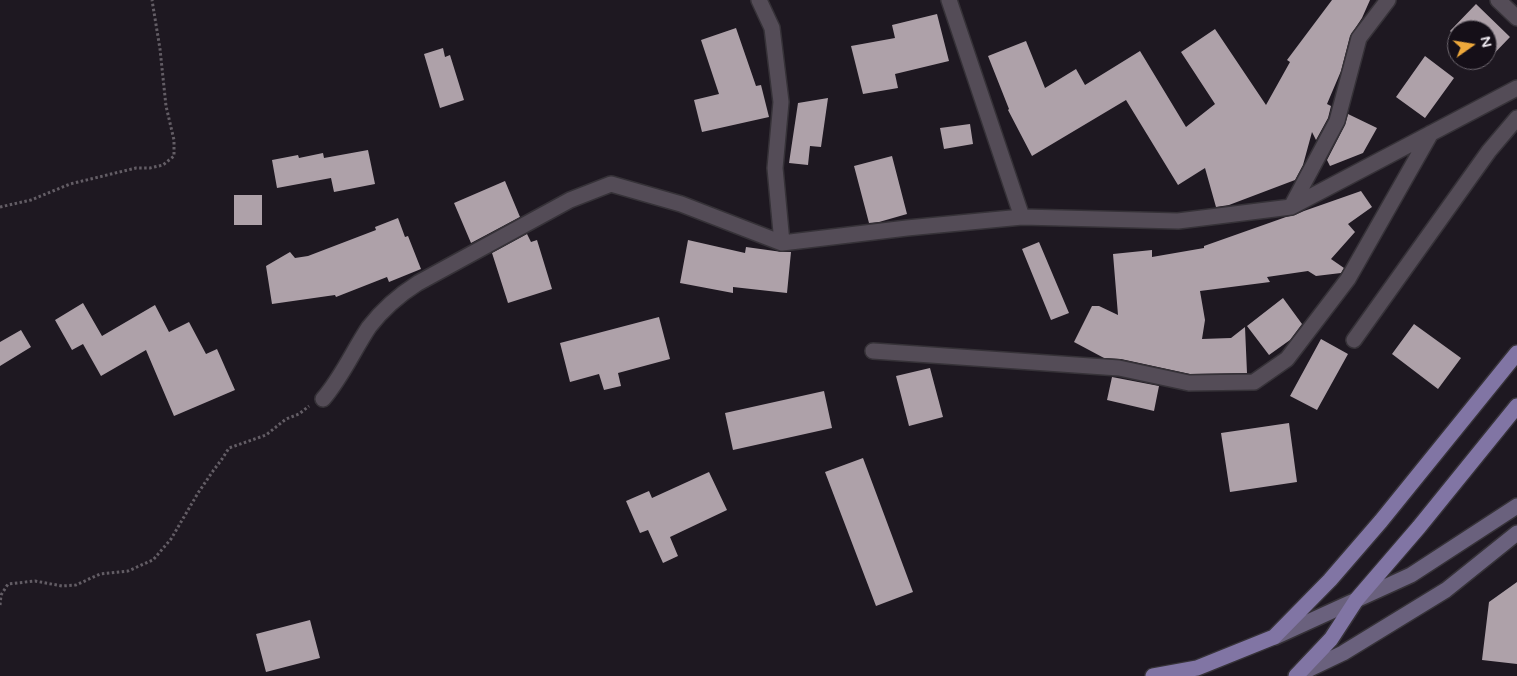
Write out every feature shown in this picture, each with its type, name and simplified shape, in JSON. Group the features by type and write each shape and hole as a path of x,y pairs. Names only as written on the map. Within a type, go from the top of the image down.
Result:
{"main road":[{"path":"1274,637 1330,580 1381,521 1517,353"},
{"path":"1296,676 1331,639 1357,599 1419,527 1517,406"},
{"path":"1153,676 1197,668 1274,637 1411,575 1517,506"},
{"path":"1296,676 1343,653 1446,590 1517,532"}],"street":[{"path":"759,0 772,28 781,102 775,168 782,243"},
{"path":"949,0 1022,217"},
{"path":"1291,207 1337,121 1359,38 1388,0"},
{"path":"1498,0 1517,18"},
{"path":"322,399 334,387 368,329 378,316 404,292 570,200 611,184 681,204 782,243 1022,217 1178,221 1291,207 1517,88"},
{"path":"1354,340 1489,151 1517,118"},
{"path":"872,351 1118,368 1189,383 1254,382 1287,359 1348,278 1431,133"}],"path":[{"path":"0,207 31,200 70,184 136,168 150,168 163,165 174,156 174,140 166,106 160,49 152,0"},
{"path":"0,605 1,595 8,584 35,581 62,586 76,585 100,574 128,571 154,560 171,539 198,493 229,448 266,435 286,419 299,414 322,399"}],"building":[{"path":"1332,0 1370,0 1362,18 1350,36 1341,71 1327,104 1331,106 1328,118 1316,140 1312,132 1303,165 1295,180 1229,205 1216,207 1205,168 1178,185 1126,100 1032,156 1008,110 988,56 1026,41 1045,88 1076,69 1085,85 1140,51 1186,127 1215,104 1181,52 1215,29 1266,105 1290,62 1287,60"},
{"path":"1476,4 1492,20 1461,20"},
{"path":"937,14 949,61 895,74 898,88 863,94 851,46 895,38 892,25"},
{"path":"1497,24 1510,37 1497,51"},
{"path":"736,28 756,86 761,85 769,117 702,132 694,100 719,94 701,40"},
{"path":"443,48 445,57 450,55 464,100 440,108 424,54"},
{"path":"1425,56 1454,78 1425,118 1396,97"},
{"path":"828,98 821,147 810,146 808,165 789,163 798,103"},
{"path":"1348,114 1377,128 1363,153 1330,166 1327,160 1345,125"},
{"path":"970,124 973,144 944,149 940,128"},
{"path":"368,150 375,184 334,192 331,178 277,188 272,160 298,155 299,158 323,153 324,158"},
{"path":"892,156 907,214 869,223 854,166"},
{"path":"505,181 520,217 471,243 454,203"},
{"path":"1361,191 1372,207 1348,224 1355,232 1331,259 1344,268 1341,273 1316,276 1308,271 1267,277 1270,282 1200,291 1205,320 1202,339 1231,338 1245,327 1247,373 1190,374 1121,359 1104,358 1074,342 1092,306 1099,306 1118,315 1113,254 1152,250 1152,257 1204,248 1204,246"},
{"path":"234,195 262,195 262,225 234,225"},
{"path":"398,218 405,237 408,236 421,269 389,282 387,277 336,297 335,295 272,304 266,266 290,252 295,258 308,256 376,230 375,227"},
{"path":"527,234 531,242 537,240 552,289 508,303 492,253"},
{"path":"688,240 745,253 746,247 791,252 787,293 733,287 733,293 680,283"},
{"path":"1039,242 1069,313 1051,320 1022,249"},
{"path":"1283,298 1302,324 1290,340 1269,355 1247,326"},
{"path":"83,303 102,336 155,305 169,332 189,322 206,354 217,349 235,390 174,416 146,350 101,376 83,344 72,350 55,320"},
{"path":"659,317 670,359 618,373 621,386 604,390 599,374 570,382 560,343"},
{"path":"1414,324 1461,358 1438,389 1392,354"},
{"path":"21,330 31,347 0,366 0,342"},
{"path":"1321,339 1348,354 1317,410 1290,396"},
{"path":"930,368 943,417 909,426 896,376"},
{"path":"1112,377 1159,386 1154,411 1107,400"},
{"path":"824,391 832,428 733,450 725,413"},
{"path":"1289,423 1297,482 1230,492 1221,433"},
{"path":"863,458 913,592 876,606 825,472"},
{"path":"709,472 727,510 670,537 678,556 663,563 648,530 640,533 626,501 649,491 652,498"},
{"path":"1517,582 1517,664 1482,660 1489,602"},
{"path":"310,620 320,658 266,672 256,634"}]}
